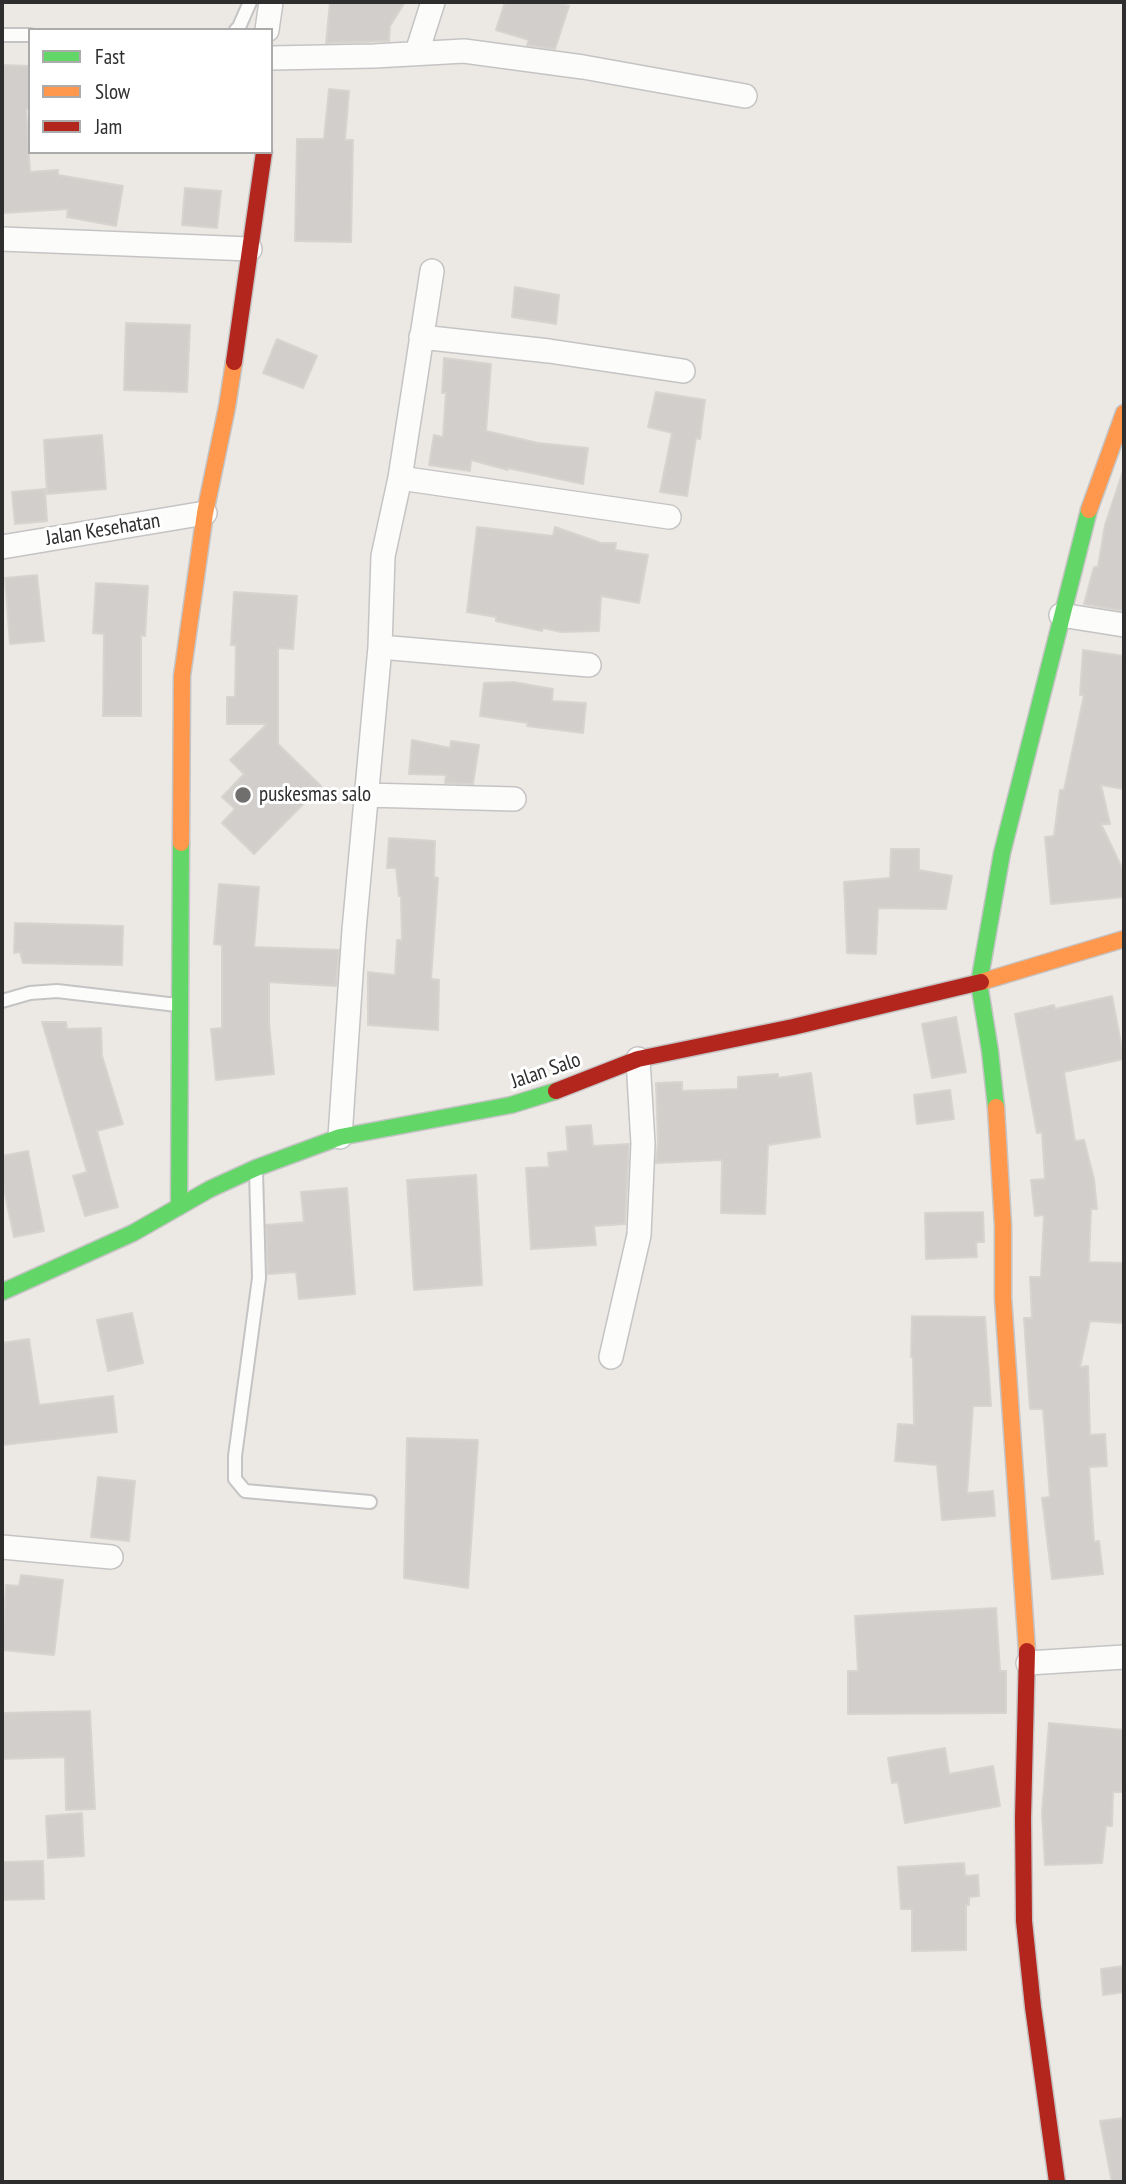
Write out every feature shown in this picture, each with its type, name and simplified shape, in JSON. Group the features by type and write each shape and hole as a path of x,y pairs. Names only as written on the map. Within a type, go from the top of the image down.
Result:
{"street":[{"path":"267,28 271,2"},
{"path":"417,52 433,2"},
{"path":"273,58 464,51 583,67 745,96"},
{"path":"179,1207 182,676 205,513 227,407 264,154"},
{"path":"2,239 250,249"},
{"path":"340,1138 354,930 380,647 383,556 400,478 432,271"},
{"path":"421,337 549,351 683,372"},
{"path":"1057,2182 1024,1921 1023,1818 1028,1663 1003,1298 999,1140 990,1051 979,983 1002,853 1061,615 1091,502 1124,413"},
{"path":"400,478 669,517"},
{"name":"Jalan Kesehatan","path":"2,547 205,513"},
{"path":"1061,615 1124,625"},
{"path":"380,647 589,664"},
{"path":"367,795 514,799"},
{"name":"Jalan Salo","path":"2,1292 133,1233 210,1189 256,1168 340,1138 511,1105 562,1089 638,1059 793,1027 979,983 1124,939"},
{"path":"611,1357 639,1235 643,1144 638,1059"},
{"path":"2,1547 111,1557"},
{"path":"1028,1663 1124,1657"}],"lane":[{"path":"238,28 250,2"},
{"path":"2,35 28,35"},
{"path":"2,1001 30,993 57,991 181,1005"},
{"path":"256,1168 259,1278 234,1456 235,1479 245,1491 370,1502"}],"building":[{"path":"330,2 405,2 390,26 389,41 326,43"},
{"path":"505,2 555,2 569,6 555,49 527,45 529,40 496,30"},
{"path":"2,65 28,66 26,109 30,172 58,170 58,175 123,186 116,226 67,217 68,209 2,213"},
{"path":"329,89 349,91 345,140 353,140 351,242 295,241 297,139 324,139"},
{"path":"185,188 221,191 217,228 182,225"},
{"path":"515,287 559,295 556,324 512,317"},
{"path":"126,323 190,325 187,392 124,390"},
{"path":"277,339 317,356 303,388 263,373"},
{"path":"444,358 491,364 486,431 538,443 588,448 583,484 471,460 470,471 429,465 434,435 443,437 446,393 442,393"},
{"path":"656,392 705,400 700,439 696,438 687,496 660,492 672,433 648,427"},
{"path":"102,435 106,489 47,494 44,440"},
{"path":"1124,468 1124,611 1084,604 1094,567 1098,567 1105,525"},
{"path":"45,489 47,521 15,524 12,492"},
{"path":"477,527 553,536 555,527 601,543 616,543 615,550 648,555 639,603 601,596 599,631 561,632 543,628 542,631 496,621 496,617 467,612"},
{"path":"37,575 44,641 10,644 5,578"},
{"path":"96,583 148,586 145,636 141,635 141,716 103,716 104,634 93,633"},
{"path":"234,592 297,596 293,649 278,648 278,744 321,786 254,854 222,823 235,809 222,797 244,774 230,760 267,724 227,724 227,697 235,697 236,645 231,645"},
{"path":"1083,650 1124,656 1124,789 1101,785 1110,824 1101,824 1123,870 1124,897 1051,904 1045,837 1054,836 1060,790 1064,790 1084,695 1080,695"},
{"path":"513,682 553,689 552,701 586,703 583,733 527,726 528,723 480,716 484,683"},
{"path":"412,740 450,748 451,741 479,745 473,784 445,783 446,775 409,774"},
{"path":"389,838 435,841 434,877 438,878 431,979 439,980 438,1030 368,1025 368,972 395,975 397,940 402,940 401,896 396,868 387,868"},
{"path":"891,849 919,849 919,870 952,876 946,909 878,908 876,954 847,953 844,882 890,878"},
{"path":"219,884 259,887 254,947 339,950 336,986 269,982 269,1023 274,1074 216,1080 211,1029 222,1028 222,945 214,944"},
{"path":"15,923 123,926 122,965 23,963 20,952 14,953"},
{"path":"1112,996 1124,1059 1064,1072 1075,1141 1084,1140 1094,1179 1097,1209 1091,1209 1089,1262 1124,1263 1124,1323 1090,1321 1080,1367 1088,1366 1090,1435 1105,1434 1107,1466 1089,1467 1094,1542 1099,1541 1103,1574 1052,1579 1042,1498 1050,1497 1043,1409 1030,1409 1024,1318 1032,1318 1030,1277 1041,1277 1044,1215 1035,1216 1031,1180 1045,1179 1042,1132 1037,1133 1015,1014 1054,1005 1055,1009"},
{"path":"956,1017 966,1072 932,1078 922,1024"},
{"path":"42,1022 66,1022 67,1029 101,1028 102,1056 123,1124 97,1131 118,1207 85,1216 73,1176 87,1172"},
{"path":"811,1073 820,1137 768,1145 765,1214 721,1213 722,1160 656,1163 656,1083 682,1082 682,1091 738,1089 738,1077 778,1074 778,1078"},
{"path":"950,1090 954,1119 917,1124 914,1095"},
{"path":"591,1125 593,1146 629,1144 625,1224 594,1226 596,1245 531,1249 526,1168 549,1167 548,1153 568,1151 566,1127"},
{"path":"28,1151 44,1231 14,1237 2,1180 2,1156"},
{"path":"476,1175 482,1285 414,1290 407,1180"},
{"path":"347,1188 355,1294 299,1299 296,1272 268,1274 266,1225 304,1222 301,1192"},
{"path":"983,1212 984,1242 976,1242 977,1257 926,1259 925,1213"},
{"path":"132,1313 143,1363 108,1371 97,1320"},
{"path":"912,1316 985,1317 991,1406 973,1406 967,1493 993,1491 995,1516 942,1520 937,1465 895,1461 898,1424 914,1425"},
{"path":"29,1339 39,1405 113,1396 117,1432 2,1445 2,1343"},
{"path":"407,1438 478,1440 468,1588 404,1578"},
{"path":"98,1477 135,1481 129,1541 91,1537"},
{"path":"21,1575 63,1580 54,1655 2,1650 6,1585 19,1586"},
{"path":"996,1608 1000,1671 1006,1671 1006,1713 848,1714 848,1671 858,1671 855,1616"},
{"path":"90,1711 95,1809 66,1810 65,1757 2,1759 2,1713"},
{"path":"1049,1723 1124,1730 1124,1792 1113,1792 1112,1826 1106,1826 1102,1863 1045,1865 1042,1813"},
{"path":"945,1748 949,1774 993,1766 1000,1806 905,1823 898,1782 892,1783 888,1758"},
{"path":"82,1813 84,1856 48,1858 46,1816"},
{"path":"43,1861 44,1899 2,1900 2,1862"},
{"path":"964,1863 965,1876 978,1875 979,1896 969,1897 969,1905 966,1905 966,1950 912,1951 912,1909 901,1909 898,1867"},
{"path":"1124,1966 1124,1992 1103,1995 1101,1969"},
{"path":"1124,2118 1124,2182 1112,2182 1100,2121"}],"traffic: fast":[{"path":"996,1107 979,983 1002,853 1089,510"},
{"path":"179,1207 181,843"},
{"path":"2,1292 133,1233 210,1189 256,1168 340,1137 511,1105 556,1091"}],"traffic: slow":[{"path":"181,843 182,676 205,513 234,362"},
{"path":"1089,510 1124,413"},
{"path":"981,982 1124,939"},
{"path":"996,1107 1003,1226 1003,1298 1027,1651"}],"traffic: jam":[{"path":"234,362 264,154"},
{"path":"556,1091 638,1059 793,1027 981,982"},
{"path":"1027,1651 1023,1818 1024,1921 1057,2182"}],"place":[{"name":"puskesmas salo","path":"243,795"}]}
